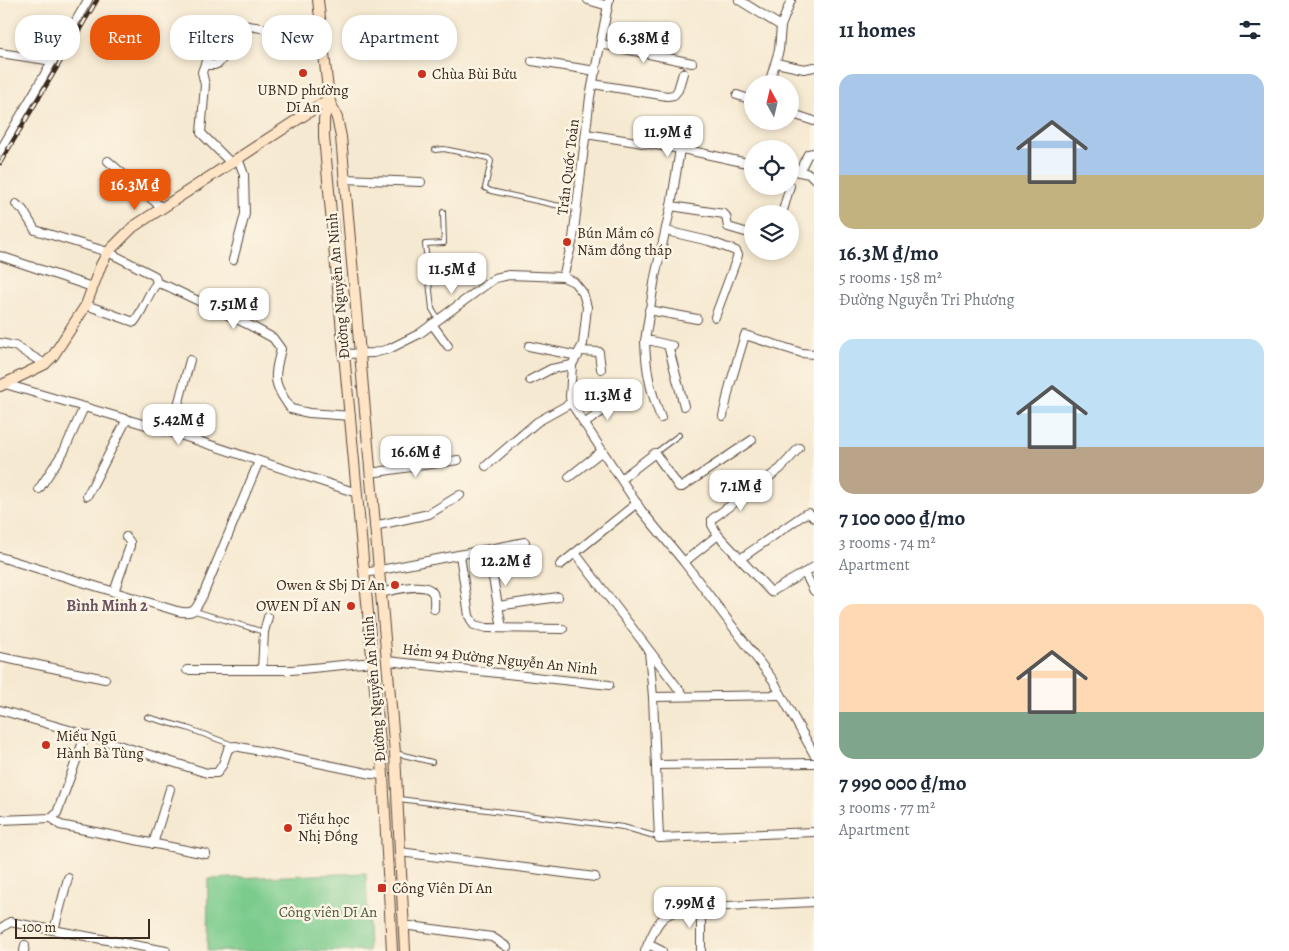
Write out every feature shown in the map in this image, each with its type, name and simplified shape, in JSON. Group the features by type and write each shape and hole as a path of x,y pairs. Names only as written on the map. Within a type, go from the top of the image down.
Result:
{"main road":[{"name":"Đường Nguyễn An Ninh","path":"318,0 319,15"},
{"name":"Đường Nguyễn An Ninh","path":"324,60 329,99 339,125 344,179 397,774 405,951"},
{"name":"Đường Nguyễn An Ninh","path":"329,99 324,119 324,137 383,775 392,951"},
{"path":"2,385 45,364 53,356 86,305 108,252 134,227 329,99"},
{"path":"383,775 397,774"}],"street":[{"path":"0,151 88,0"},
{"path":"588,0 609,3"},
{"path":"739,0 781,26"},
{"path":"772,75 779,50 781,26 791,0"},
{"name":"Trần Quốc Toản","path":"563,276 573,239 593,84 609,3"},
{"path":"601,44 692,62"},
{"path":"0,53 53,61"},
{"path":"206,60 202,72 205,85 201,133 234,160 244,175 245,214 233,260"},
{"path":"204,65 220,64 223,60"},
{"path":"532,62 596,71"},
{"path":"776,63 804,70 814,67"},
{"path":"593,84 667,96 674,95 678,90 683,73"},
{"path":"737,95 744,97"},
{"path":"799,116 814,121"},
{"path":"586,134 680,148 744,162"},
{"path":"661,418 651,394 646,368 645,341 649,310 671,206 680,148"},
{"path":"799,166 808,154 814,153"},
{"path":"108,161 162,208"},
{"path":"799,172 814,178"},
{"path":"344,179 421,182"},
{"path":"16,204 23,210 35,230 108,252 155,276 157,283"},
{"path":"671,206 724,214 728,227 744,232"},
{"path":"666,231 709,241 736,251 738,255 715,318"},
{"path":"0,256 92,287"},
{"path":"345,354 389,350 419,334 495,278 509,275 563,276 574,282 583,293 586,307 583,344 572,365 571,403 637,504 684,562 773,680 814,754"},
{"path":"86,305 134,322 157,283"},
{"path":"157,283 167,286 273,338 281,349 274,375 278,390 291,409 309,413 351,416"},
{"path":"649,310 697,320"},
{"path":"435,322 448,346"},
{"path":"723,416 730,385 746,335 802,353 814,354"},
{"path":"645,341 670,345 684,406"},
{"path":"0,343 15,346 45,364"},
{"path":"529,346 579,353 599,352 601,369"},
{"path":"171,432 190,360"},
{"path":"530,380 551,370 572,365"},
{"path":"2,385 171,432 357,493"},
{"path":"584,424 618,400"},
{"path":"486,466 537,422 571,403"},
{"path":"39,490 64,451 84,407"},
{"path":"87,496 127,419"},
{"path":"621,479 655,453 682,487 752,440"},
{"path":"799,448 780,469 712,520 712,525 771,592 814,567"},
{"path":"569,477 602,451"},
{"path":"370,473 458,460"},
{"path":"0,557 177,611 188,613 194,611 207,586 259,461"},
{"path":"374,526 429,514 460,495"},
{"path":"560,565 637,504"},
{"path":"740,559 805,514 809,513 814,518"},
{"path":"684,562 718,534"},
{"path":"114,592 130,544 126,537"},
{"path":"365,573 526,542"},
{"path":"488,550 502,628"},
{"path":"575,553 684,696"},
{"path":"460,555 469,616 474,625 502,628 563,629"},
{"path":"805,573 814,592"},
{"path":"380,593 413,587 427,588 434,595 434,609"},
{"path":"498,606 558,597"},
{"path":"262,670 264,632 268,616"},
{"path":"649,651 653,697 659,838 814,832"},
{"path":"0,657 105,678"},
{"name":"Hẻm 94 Đường Nguyễn An Ninh","path":"387,661 609,685"},
{"path":"187,670 292,670 373,662"},
{"path":"653,697 781,695"},
{"path":"0,710 207,773 217,773 223,764 228,749 235,746 383,775"},
{"path":"0,820 52,818 57,813 84,739 90,736"},
{"path":"656,765 814,764"},
{"path":"153,844 170,789"},
{"path":"52,818 60,825 206,854"},
{"path":"400,852 595,877"},
{"path":"54,930 68,878"},
{"path":"662,951 646,948 663,916 671,912 685,908 814,902"},
{"path":"701,908 701,951"},
{"path":"0,929 10,922 166,951"},
{"path":"403,925 492,937 508,948"}],"lane":[{"path":"435,150 444,149 488,158 491,161 485,188 491,191 577,208"},
{"path":"435,322 425,244 444,243 443,212"},
{"path":"655,453 679,435"},
{"path":"194,611 264,632"},
{"path":"147,717 187,728 235,746"},
{"path":"395,753 432,762"},
{"path":"398,799 623,827 659,838"}],"green space":[{"name":"Công viên Dĩ An","path":"366,873 369,951 207,951 208,879"}],"railway":[{"path":"0,163 97,0"}],"place":[{"name":"UBND phường Dĩ An","path":"303,73"},
{"name":"Chùa Bùi Bửu","path":"422,74"},
{"name":"Bún Mắm cô Năm đồng tháp","path":"567,242"},
{"name":"Owen & Sbj Dĩ An","path":"395,585"},
{"name":"OWEN DĨ AN","path":"351,606"},
{"name":"Miếu Ngũ Hành Bà Tùng","path":"46,745"},
{"name":"Tiểu học Nhị Đồng","path":"288,828"},
{"name":"Công Viên Dĩ An","path":"382,888"}],"district":[{"name":"Bình Minh 2","path":"107,605"}]}
